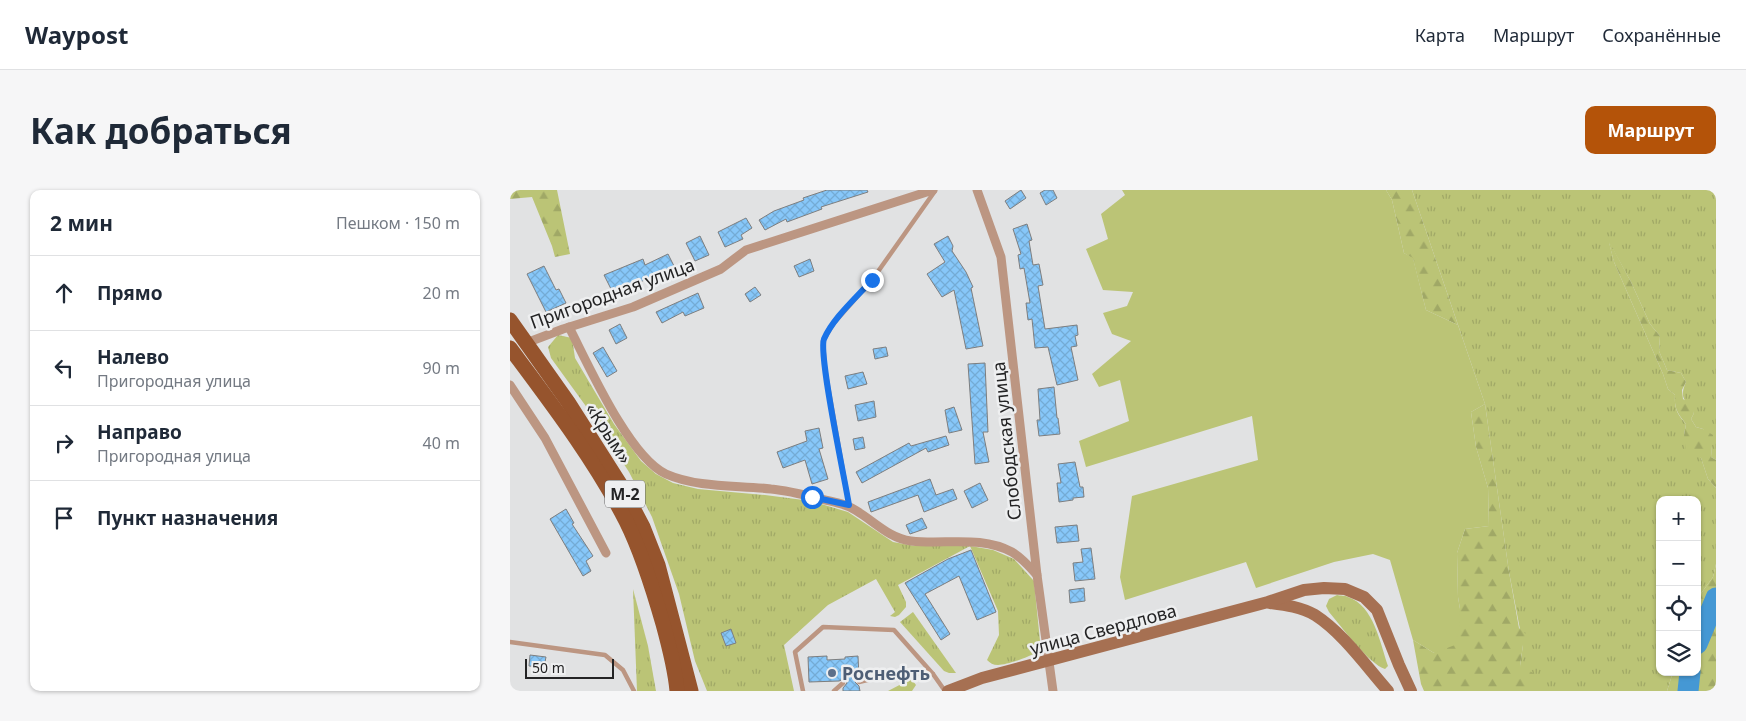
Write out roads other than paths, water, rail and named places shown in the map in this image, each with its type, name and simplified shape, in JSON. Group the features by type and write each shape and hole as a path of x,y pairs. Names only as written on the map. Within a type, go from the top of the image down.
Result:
{"main road":[{"name":"«Крым»","path":"510,320 568,402 622,487 642,527 658,566 691,691"},
{"name":"М-2","path":"510,348 580,444 626,522 655,595 671,657 677,691"},
{"name":"улица Свердлова","path":"946,691 982,678 1268,602 1304,590 1324,588 1345,589 1364,597 1376,610 1411,691"},
{"name":"улица Свердлова","path":"1268,602 1293,606 1315,615 1342,639 1388,691"},
{"path":"682,656 697,691"}],"street":[{"name":"Пригородная улица","path":"526,343 633,307 721,269 746,250 934,190"},
{"name":"Слободская улица","path":"977,190 1001,257 1037,575 1053,691"},
{"path":"569,327 620,423 641,455 665,474 694,482 774,489 849,505 890,534 910,541 963,541 992,544 1014,552 1037,575"},
{"path":"510,386 546,438 606,553"}],"lane":[{"name":"Пригородная улица","path":"849,505 825,369 823,341 833,324 872,280 934,190"},
{"path":"803,691 795,652 823,627 894,630 946,691"},
{"path":"510,642 605,655 623,670 634,691"},
{"path":"859,682 896,673 933,674"},
{"path":"834,691 843,683"}],"waterway":[{"path":"1701,634 1716,598"},
{"path":"1688,691 1690,676"}],"place":[{"name":"Роснефть","path":"832,673"}]}
